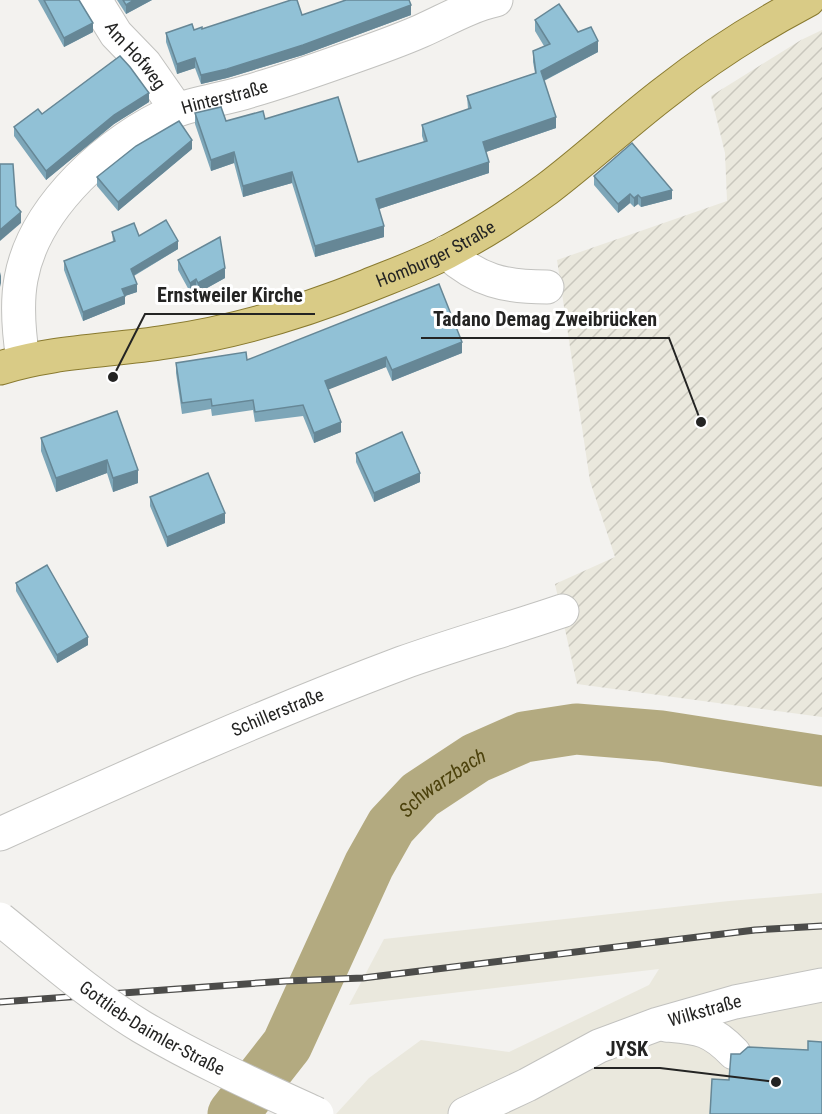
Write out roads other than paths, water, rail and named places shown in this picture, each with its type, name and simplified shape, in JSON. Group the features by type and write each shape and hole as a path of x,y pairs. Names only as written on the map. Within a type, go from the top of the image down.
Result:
{"main road":[{"name":"Homburger Straße","path":"11,364 224,333 280,318 328,301 446,252 488,228 547,189 705,62 798,2"}],"street":[{"name":"Am Hofweg","path":"95,0 116,34 145,63 177,110"},
{"name":"Hinterstraße","path":"11,364 18,326 10,274 27,254 45,221 67,191 94,163 119,143 177,110 249,92 344,60 421,31 485,2 496,0"},
{"path":"446,252 462,267 490,280 523,287 547,287"},
{"name":"Schillerstraße","path":"0,834 140,772 400,664 562,611"},
{"name":"Gottlieb-Daimler-Straße","path":"0,919 73,979 140,1026 204,1061 317,1114"},
{"name":"Wilkstraße","path":"465,1114 527,1085 599,1046 658,1024 735,1002 822,985"},
{"path":"658,1024 697,1028 716,1035 734,1053"},
{"path":"484,1114 527,1085"}],"waterway":[{"name":"Schwarzbach","path":"233,1114 287,1045 369,865 391,826 420,795 476,758 524,737 576,729 661,736 822,761"}],"railway":[{"path":"0,1002 286,981 363,978 755,930 822,926"}],"place":[{"name":"Ernstweiler Kirche","path":"113,377"},
{"name":"Tadano Demag Zweibrücken","path":"701,422"},
{"name":"JYSK","path":"776,1082"}]}
